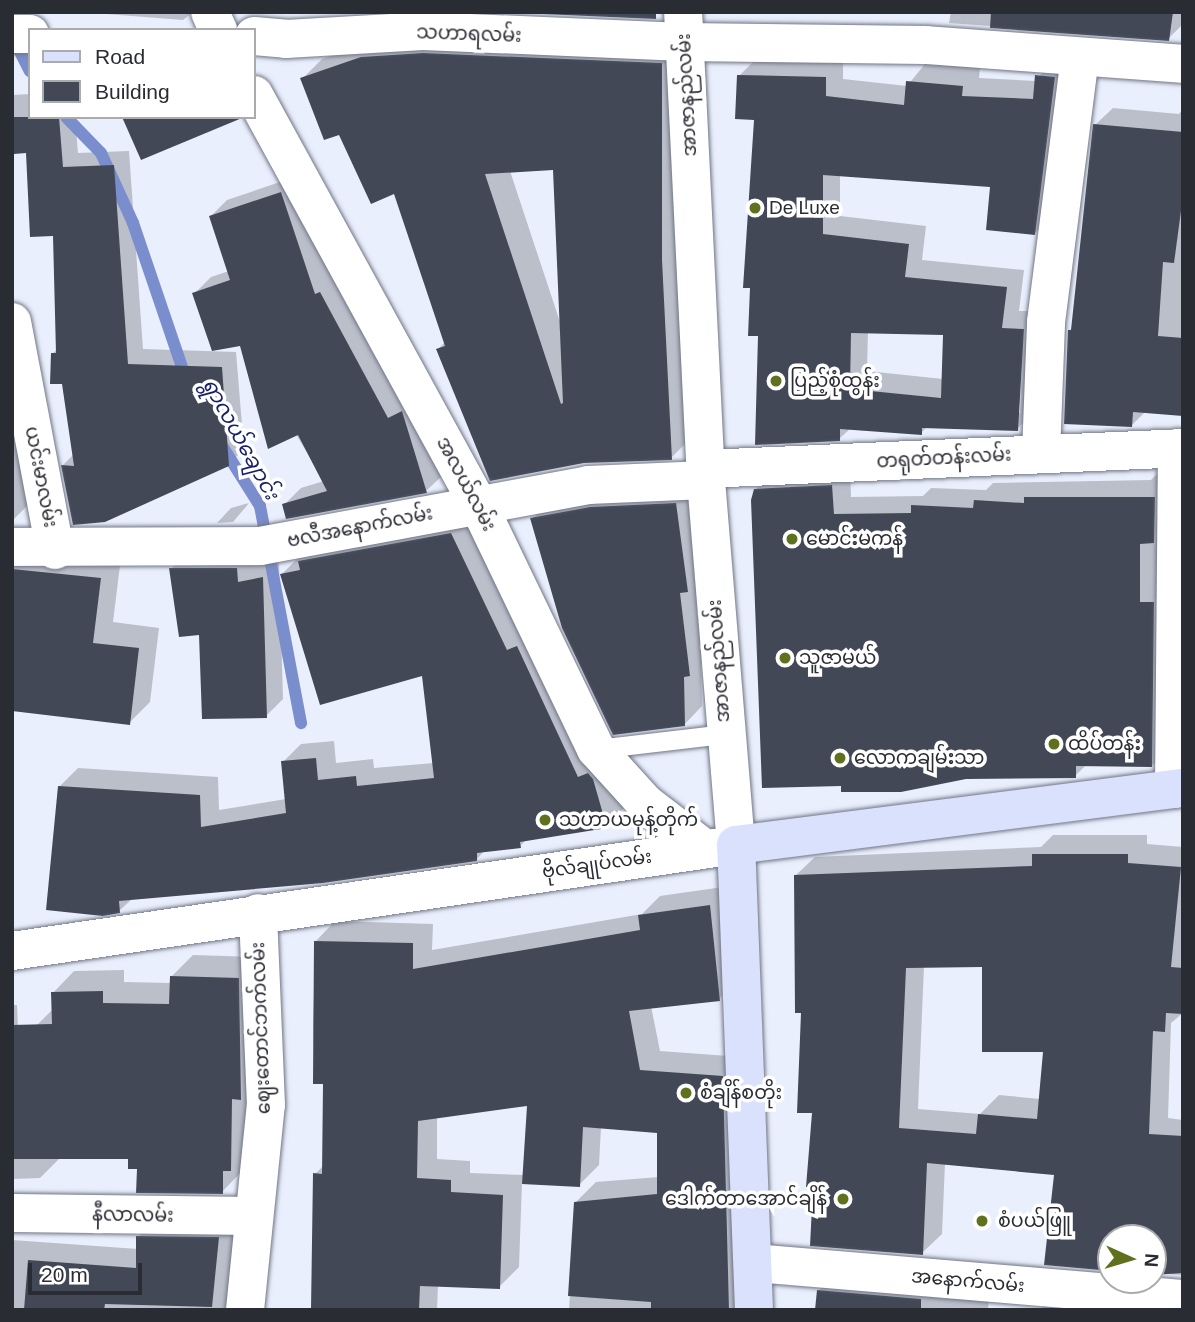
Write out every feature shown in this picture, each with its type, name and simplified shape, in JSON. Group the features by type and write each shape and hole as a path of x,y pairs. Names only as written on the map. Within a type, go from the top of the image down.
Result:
{"main road":[{"name":"ဗိုလ်ချုပ်လမ်း","path":"720,847 1178,789"},
{"name":"အာဇာနည်လမ်း","path":"720,847 754,1263 754,1310"}],"street":[{"path":"210,12 217,28"},
{"name":"သဟာရလမ်း","path":"256,36 286,39 423,31 684,27 929,29 1080,57 1182,57"},
{"name":"အာဇာနည်လမ်း","path":"684,27 706,474 724,734 720,847"},
{"path":"1041,454 1045,322 1080,57"},
{"name":"အလယ်လမ်း","path":"256,98 478,503 596,749 645,803 720,847"},
{"name":"ယင်းမာလမ်း","path":"13,334 55,550"},
{"path":"1178,789 1180,448"},
{"name":"တရုတ်တန်းလမ်း","path":"706,474 1180,448"},
{"name":"ဗလီအနောက်လမ်း","path":"12,547 55,550 260,546 478,503 588,485 706,474"},
{"name":"ဗိုလ်ချုပ်လမ်း","path":"12,951 720,847"},
{"name":"ဈေးတောင်ဘက်လမ်း","path":"245,1310 266,1105 258,913"},
{"name":"နီလာလမ်း","path":"12,1213 253,1216"},
{"name":"အနောက်လမ်း","path":"754,1263 1183,1299"}],"lane":[{"path":"596,749 724,734"}],"building":[{"path":"498,12 656,12 656,19"},
{"path":"991,12 1173,12 1169,41 990,28"},
{"path":"423,53 662,63 662,260 672,460 584,463 490,481 436,349 445,346 394,194 371,204 339,135 324,140 300,78 361,57","holes":["553,170 561,404 485,174"]},
{"path":"737,75 826,77 826,96 904,105 906,81 963,86 962,96 1033,99 1035,75 1055,77 1035,235 986,230 990,187 823,175 823,234 909,244 905,277 1007,287 1002,328 1024,329 1018,431 922,428 922,435 840,429 840,441 755,445 758,336 748,336 750,288 743,288 754,120 735,119","holes":["851,333 943,335 941,398 850,389"]},
{"path":"12,117 59,119 63,167 114,165 128,364 222,367 229,466 105,522 73,525 61,465 74,466 62,384 50,384 51,353 56,353 53,236 30,237 26,153 14,154"},
{"path":"123,119 240,119 141,160"},
{"path":"1093,124 1183,132 1183,196 1174,263 1163,262 1158,336 1183,338 1183,416 1133,412 1132,427 1064,424 1068,330 1071,330"},
{"path":"281,192 315,294 320,292 388,418 402,411 427,493 286,519 282,504 327,491 298,435 268,449 240,346 212,351 192,293 230,280 209,216"},
{"path":"832,485 834,514 911,513 911,505 973,508 974,500 1024,503 1024,497 1155,497 1154,543 1140,544 1140,602 1154,602 1152,767 1076,766 1076,778 966,779 901,792 841,792 841,786 762,788 751,500 754,489"},
{"path":"676,503 688,592 680,593 690,676 684,677 685,726 613,735 562,628 530,518 590,507"},
{"path":"451,533 507,650 517,646 578,777 588,773 593,779 607,828 520,842 521,848 477,853 477,861 323,883 119,901 120,913 103,916 46,910 58,786 200,795 201,827 286,813 281,761 316,758 318,780 356,776 357,786 434,778 422,676 320,705 280,574 300,570 298,561"},
{"path":"169,568 237,568 238,582 263,577 267,718 202,719 199,635 179,637"},
{"path":"12,569 101,578 93,643 139,648 130,725 12,711"},
{"path":"1032,854 1128,854 1128,863 1181,867 1171,967 1183,968 1183,1014 1166,1013 1165,1032 1153,1031 1149,1134 1183,1136 1183,1273 1167,1274 1167,1224 1097,1224 1097,1270 1044,1265 1054,1175 927,1163 923,1255 810,1246 813,1187 806,1187 812,1113 797,1113 801,1013 795,1013 794,875 1032,866","holes":["982,967 982,1052 1043,1052 1037,1119 978,1114 976,1134 899,1128 906,968"]},
{"path":"710,905 720,1001 629,1011 640,1070 723,1076 729,1310 651,1310 651,1302 568,1296 574,1202 657,1194 657,1133 583,1127 580,1187 522,1184 527,1106 418,1121 417,1178 451,1180 451,1192 503,1195 500,1289 420,1286 419,1310 311,1310 313,1173 322,1174 323,1084 313,1084 314,941 413,943 413,969 640,930 638,915"},
{"path":"170,976 239,978 241,1100 232,1099 231,1171 223,1171 223,1194 136,1193 137,1169 128,1169 128,1159 12,1159 12,1025 52,1024 51,992 103,991 103,1003 169,1004"},
{"path":"136,1236 219,1237 212,1307 105,1304 104,1310 24,1310 28,1260 136,1268"},
{"path":"817,1290 921,1299 921,1310 815,1310"}],"waterway":[{"name":"ရွာလယ်ချောင်း","path":"14,40 28,67"},
{"name":"ရွာလယ်ချောင်း","path":"68,119 101,153 133,223 186,379"},
{"name":"ရွာလယ်ချောင်း","path":"219,441 260,506 301,723"}],"place":[{"name":"De Luxe","path":"755,208"},
{"name":"ပြည့်စုံထွန်း","path":"776,381"},
{"name":"မောင်းမကန်","path":"792,539"},
{"name":"သူဇာမယ်","path":"785,658"},
{"name":"ထိပ်တန်း","path":"1054,744"},
{"name":"လောကချမ်းသာ","path":"840,758"},
{"name":"သဟာယမုန့်တိုက်","path":"545,820"},
{"name":"စံချိန်စတိုး","path":"686,1093"},
{"name":"ဒေါက်တာအောင်ချိန်","path":"843,1199"},
{"name":"စံပယ်ဖြူ","path":"982,1221"}]}
